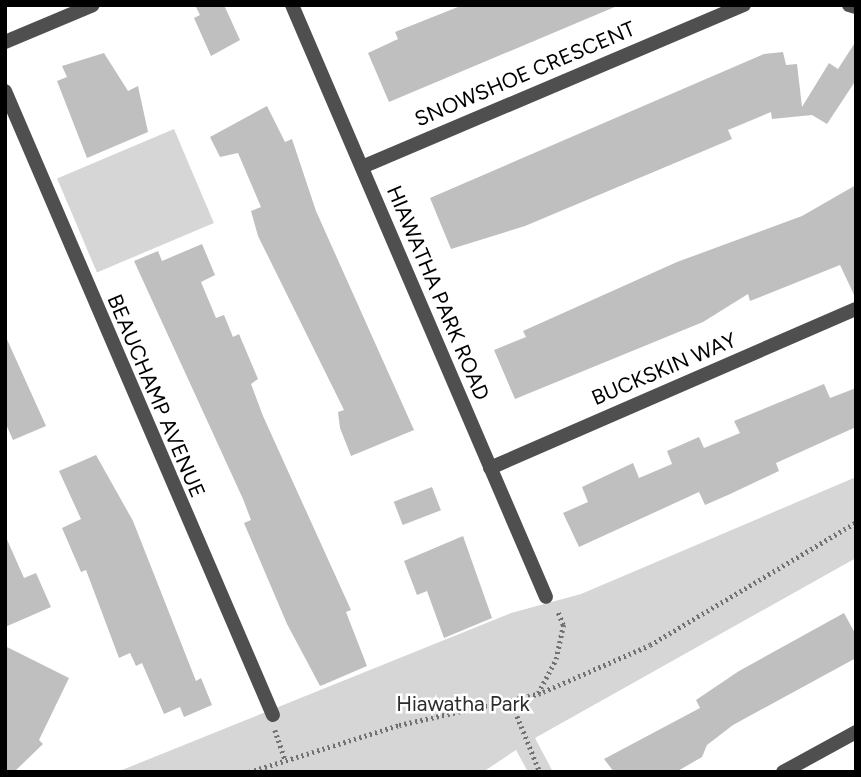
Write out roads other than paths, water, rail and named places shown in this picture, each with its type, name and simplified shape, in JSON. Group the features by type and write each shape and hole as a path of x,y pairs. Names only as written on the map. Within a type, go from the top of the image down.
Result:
{"street":[{"path":"5,42 93,5"},
{"name":"HIAWATHA PARK ROAD","path":"292,5 546,597"},
{"name":"SNOWSHOE CRESCENT","path":"362,167 744,5"},
{"path":"849,5 856,8"},
{"name":"BEAUCHAMP AVENUE","path":"5,91 273,715"},
{"name":"BUCKSKIN WAY","path":"490,468 856,309"},
{"path":"783,772 856,732"}],"park label":[{"name":"Hiawatha Park","path":"463,704"}]}
